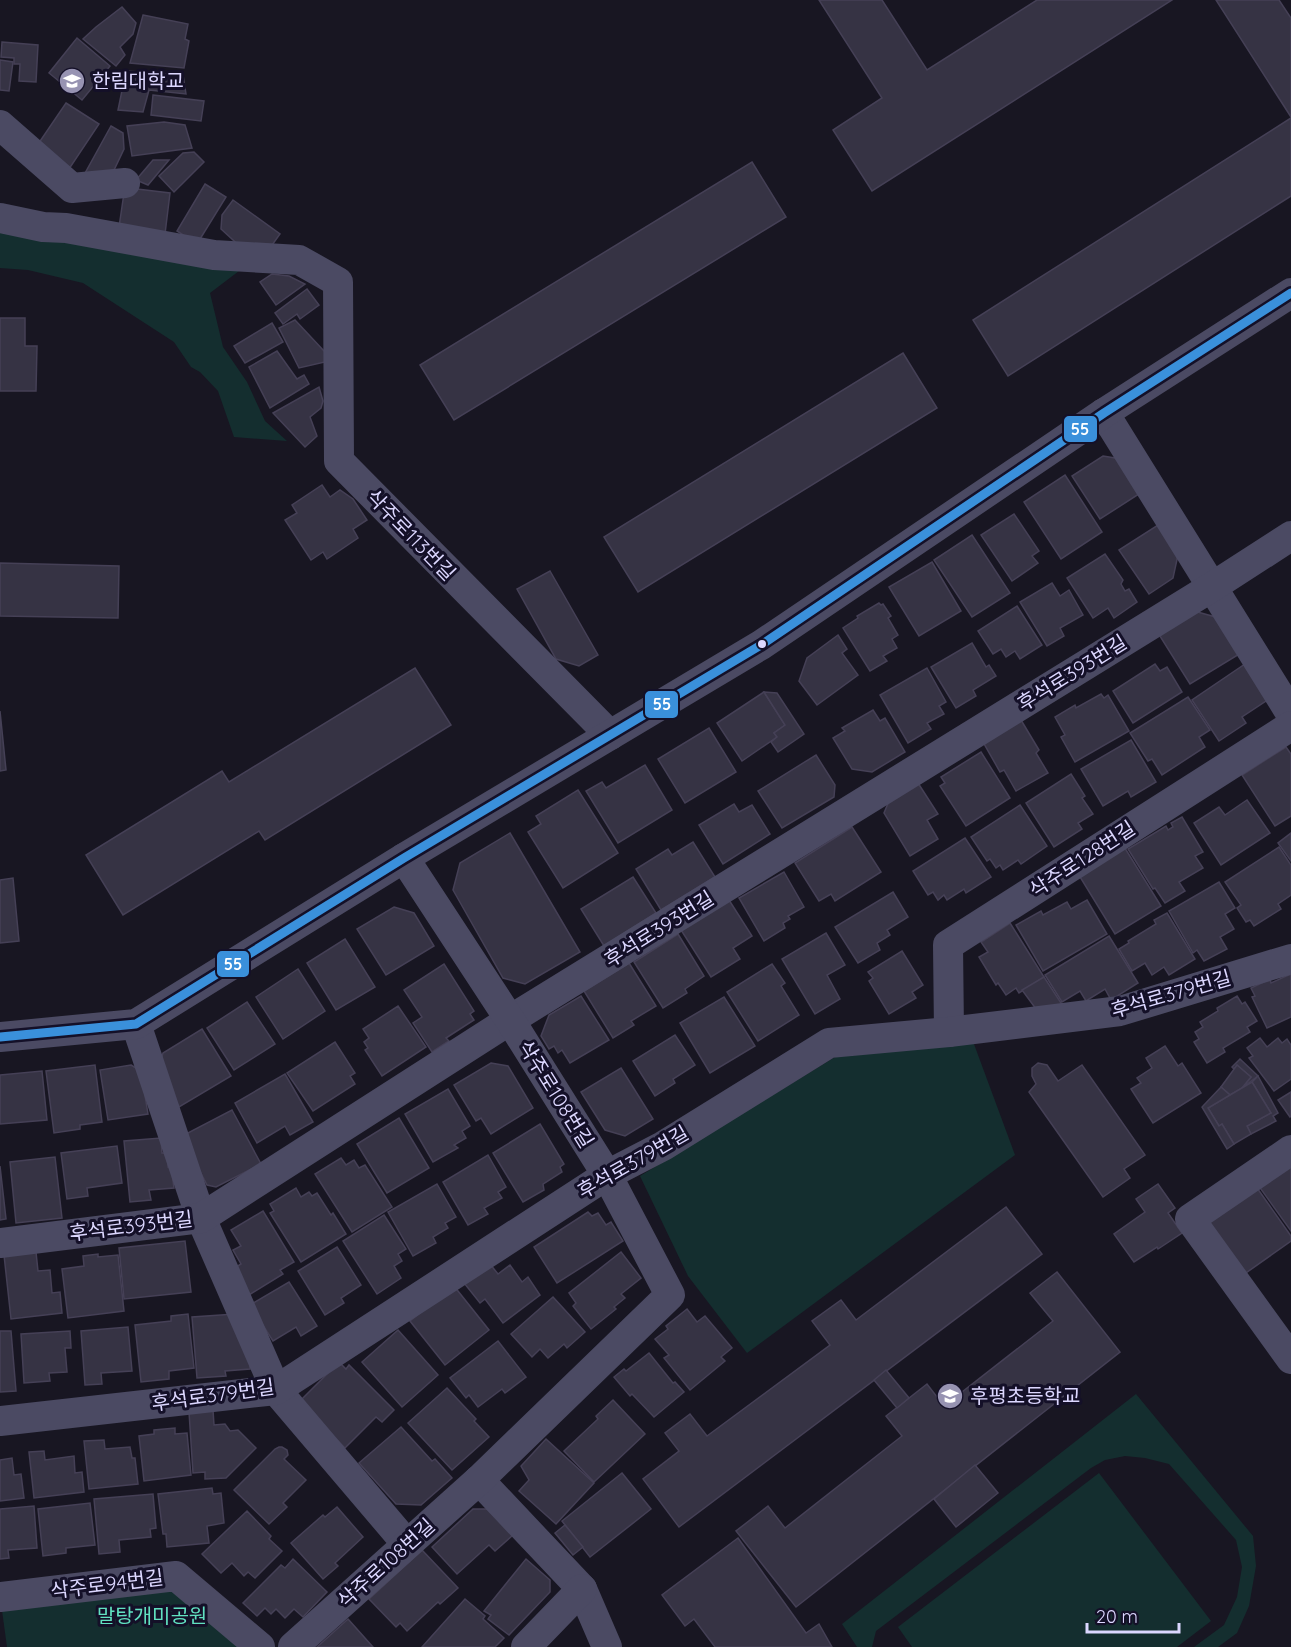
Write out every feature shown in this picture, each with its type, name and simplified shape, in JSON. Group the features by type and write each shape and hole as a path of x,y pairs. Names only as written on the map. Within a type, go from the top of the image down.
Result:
{"street":[{"path":"0,125 72,188 125,183"},
{"path":"0,218 59,228 72,188"},
{"name":"삭주로113번길","path":"59,228 214,255 299,260 338,282 339,461 610,735"},
{"path":"0,1037 136,1024 404,858 761,645 1104,413 1291,292"},
{"path":"1104,413 1291,714"},
{"name":"후석로393번길","path":"0,1243 201,1218 510,1020 1291,536"},
{"name":"삭주로128번길","path":"949,1032 948,945 1291,726"},
{"name":"삭주로108번길","path":"293,1647 479,1480 670,1295 607,1175 510,1020 404,858"},
{"name":"후석로379번길","path":"0,1421 276,1390 607,1175 663,1146 829,1043 949,1032 1120,1011 1291,959"},
{"path":"136,1024 201,1218 276,1390 407,1544"},
{"path":"1291,1150 1190,1219 1291,1359"},
{"path":"479,1480 582,1589 607,1647"},
{"name":"삭주로94번길","path":"0,1596 176,1575 260,1647"},
{"path":"526,1647 582,1589"}],"green space":[{"path":"0,222 239,271 210,293 223,347 247,382 265,421 287,441 234,437 218,391 200,372 191,367 174,342 83,283 28,270 0,268"},
{"path":"971,1036 1015,1155 747,1353 688,1276 640,1176 840,1054"},
{"path":"1136,1394 1253,1536 1256,1566 1249,1606 1237,1633 1218,1647 1194,1647 1224,1625 1237,1597 1242,1567 1236,1540 1169,1464 1125,1456 1105,1460 1091,1468 876,1631 872,1647 857,1647 842,1624"},
{"path":"1099,1473 1211,1621 1177,1647 912,1647 898,1627"},
{"name":"말탕개미공원","path":"163,1583 238,1647 7,1647 1,1603"}],"building":[{"path":"819,0 882,0 927,70 1037,0 1172,0 872,191 833,130 882,98"},
{"path":"1216,0 1279,0 1291,18 1291,117"},
{"path":"122,7 136,23 133,34 120,47 125,55 116,66 83,39"},
{"path":"143,15 188,24 185,39 189,41 184,68 130,63"},
{"path":"77,38 110,66 82,100 49,73"},
{"path":"2,42 38,45 36,82 19,81 20,64 14,64 14,58 1,57"},
{"path":"0,60 13,62 9,91 0,90"},
{"path":"126,71 183,75 186,94 149,90 143,112 118,110"},
{"path":"153,95 204,101 201,121 151,115"},
{"path":"66,103 99,124 67,172 34,150"},
{"path":"1291,118 1291,196 1008,376 973,320"},
{"path":"164,122 185,125 192,148 132,156 127,126"},
{"path":"111,126 123,133 124,149 114,170 84,175"},
{"path":"194,152 204,162 174,192 159,176 183,153"},
{"path":"153,160 169,160 148,185 136,180"},
{"path":"752,162 786,217 454,420 420,365"},
{"path":"205,184 226,197 197,244 177,231"},
{"path":"137,189 170,193 165,234 118,234 124,193"},
{"path":"233,200 280,234 265,255 244,250 221,229 222,215"},
{"path":"272,274 289,276 305,284 276,305 260,282"},
{"path":"307,289 319,305 300,319 297,314 283,324 275,313"},
{"path":"0,318 25,318 25,346 37,346 36,391 0,391"},
{"path":"295,320 325,352 325,362 299,368 279,328"},
{"path":"272,323 283,342 245,363 234,346"},
{"path":"277,351 297,379 304,375 309,384 270,408 249,367"},
{"path":"903,353 937,408 638,592 604,537"},
{"path":"319,387 323,401 321,408 310,417 317,436 305,447 273,413"},
{"path":"1103,456 1121,459 1142,492 1100,519 1072,476"},
{"path":"1065,475 1102,532 1061,559 1024,502"},
{"path":"322,485 330,497 340,490 353,499 367,520 353,529 358,538 327,559 323,552 311,560 285,520 297,513 292,505"},
{"path":"1014,514 1039,551 1032,556 1038,563 1012,581 981,535"},
{"path":"1158,525 1178,555 1173,578 1149,594 1119,550"},
{"path":"972,535 1010,593 972,617 934,560"},
{"path":"1105,554 1123,580 1121,584 1125,591 1129,589 1137,602 1114,618 1108,608 1093,618 1067,578"},
{"path":"932,562 961,611 919,636 889,587"},
{"path":"0,563 119,566 118,618 0,616"},
{"path":"550,571 598,655 579,666 556,659 517,589"},
{"path":"1052,583 1060,596 1069,590 1083,615 1060,628 1064,636 1047,646 1020,602"},
{"path":"879,603 883,604 891,616 888,618 898,635 892,639 897,648 883,656 887,661 870,671 843,628 858,618 857,616"},
{"path":"1017,606 1042,645 1020,659 1015,651 1006,657 1001,649 993,654 978,631"},
{"path":"1194,611 1219,618 1241,653 1190,684 1158,633"},
{"path":"838,635 847,649 842,653 858,675 817,705 799,681 807,658"},
{"path":"972,643 986,667 989,665 996,676 973,690 976,696 956,708 931,667"},
{"path":"1155,664 1160,671 1167,667 1182,692 1133,723 1113,691"},
{"path":"1245,664 1269,699 1242,717 1246,723 1219,741 1192,700"},
{"path":"415,668 451,725 265,840 259,831 123,915 86,855 222,771 229,782"},
{"path":"927,668 946,702 939,706 944,714 927,723 931,729 908,743 880,695"},
{"path":"764,692 785,725 774,733 777,737 742,761 717,723"},
{"path":"764,692 777,693 804,734 778,752 771,742 777,737 774,733 785,725"},
{"path":"1101,694 1104,698 1108,695 1129,731 1075,762 1061,737 1065,735 1055,717"},
{"path":"1188,697 1210,730 1199,737 1205,747 1162,775 1152,759 1148,761 1130,733"},
{"path":"873,710 880,721 885,718 905,752 872,772 852,769 833,738 845,731 842,728"},
{"path":"0,711 6,770 0,771"},
{"path":"1021,720 1039,750 1036,753 1048,773 1016,791 1004,770 1000,772 983,742"},
{"path":"709,728 736,772 685,803 658,759"},
{"path":"1131,740 1156,782 1131,797 1128,791 1103,806 1081,769"},
{"path":"1286,747 1291,754 1291,816 1275,826 1242,775"},
{"path":"981,752 1010,798 966,826 940,786 945,783 941,777"},
{"path":"816,755 835,785 834,797 782,828 758,791"},
{"path":"645,765 672,810 618,843 586,791 602,782 606,788"},
{"path":"1071,774 1085,796 1082,798 1093,814 1078,823 1082,829 1054,847 1026,803"},
{"path":"918,783 938,814 927,820 938,839 910,856 884,813 889,801"},
{"path":"578,790 618,853 563,888 528,832 541,824 536,816"},
{"path":"1247,800 1270,833 1221,865 1194,823 1219,807 1225,815"},
{"path":"734,804 739,812 752,805 770,834 723,864 699,825"},
{"path":"1020,805 1047,846 1021,864 1018,860 1003,870 1000,865 996,868 990,859 987,861 971,837"},
{"path":"1182,817 1203,852 1195,856 1203,868 1179,882 1185,891 1165,903 1155,888 1153,889 1128,849 1166,826 1168,830 1173,827 1171,823"},
{"path":"852,827 881,872 835,901 831,894 819,901 795,863"},
{"path":"510,833 580,952 525,984 503,978 453,890 460,863"},
{"path":"1291,833 1291,861 1278,843"},
{"path":"965,838 991,877 966,893 964,889 947,900 944,895 938,900 933,892 928,895 913,871"},
{"path":"693,842 715,877 661,910 636,869 668,849 672,855"},
{"path":"1123,845 1161,906 1115,934 1077,872"},
{"path":"1279,847 1291,865 1291,895 1278,904 1281,909 1254,926 1250,920 1246,922 1237,908 1241,905 1225,882"},
{"path":"784,872 804,907 788,916 790,919 783,923 785,928 764,941 739,898"},
{"path":"633,877 656,913 604,946 581,909"},
{"path":"13,878 19,941 0,943 0,880"},
{"path":"1219,882 1235,908 1225,914 1234,929 1220,937 1227,949 1204,961 1197,950 1193,953 1169,911"},
{"path":"893,892 908,917 887,930 890,935 877,943 880,950 858,963 835,927"},
{"path":"729,900 752,936 733,948 740,959 711,977 681,930"},
{"path":"1087,900 1107,934 1043,971 1016,925 1041,911 1043,915 1067,902 1071,909"},
{"path":"394,907 414,913 434,946 386,975 357,929"},
{"path":"1167,913 1195,959 1169,975 1164,967 1152,975 1145,963 1132,971 1119,949 1156,924 1154,920"},
{"path":"1010,923 1044,977 1019,993 1016,988 1006,995 998,983 996,985 979,957 988,952 981,942"},
{"path":"826,933 845,965 827,975 840,999 815,1014 782,959"},
{"path":"678,934 704,976 685,989 687,993 663,1008 634,962"},
{"path":"1109,936 1138,983 1111,1000 1105,989 1086,1001 1080,991 1062,1002 1045,975"},
{"path":"345,939 375,987 336,1010 307,963"},
{"path":"902,951 923,985 912,992 916,998 889,1014 869,981 873,978 868,972"},
{"path":"629,963 656,1006 631,1021 634,1025 613,1038 584,991"},
{"path":"444,964 474,1011 470,1014 474,1020 446,1038 449,1041 432,1052 413,1023 422,1017 404,990"},
{"path":"772,964 785,983 781,986 799,1015 758,1041 727,992"},
{"path":"298,969 325,1011 283,1039 256,997"},
{"path":"1291,974 1291,1017 1267,1028 1252,997 1255,996 1251,988 1270,979 1271,983"},
{"path":"1044,977 1063,1006 1036,1009 1022,990"},
{"path":"581,996 609,1040 570,1063 562,1050 558,1053 554,1046 549,1049 541,1036 549,1015"},
{"path":"1237,996 1242,1004 1245,1002 1257,1021 1247,1027 1250,1032 1223,1048 1225,1052 1207,1063 1194,1042 1199,1039 1195,1032 1203,1027 1200,1022"},
{"path":"724,997 755,1046 710,1073 680,1023"},
{"path":"247,1002 275,1044 234,1070 207,1028"},
{"path":"398,1006 426,1047 382,1076 365,1050 368,1048 364,1042 369,1038 363,1029"},
{"path":"202,1029 231,1076 179,1107 159,1066 163,1053"},
{"path":"675,1035 695,1065 673,1079 675,1083 655,1096 633,1061"},
{"path":"1260,1038 1267,1047 1278,1038 1282,1043 1287,1039 1291,1045 1291,1079 1274,1091 1249,1058 1253,1056 1247,1048"},
{"path":"335,1042 355,1073 350,1076 355,1084 313,1111 287,1073"},
{"path":"1165,1046 1178,1066 1182,1063 1201,1093 1153,1123 1131,1089 1141,1083 1137,1078 1152,1068 1146,1058"},
{"path":"1240,1059 1258,1076 1242,1088 1251,1077 1237,1065 1234,1069 1232,1067"},
{"path":"491,1063 508,1066 533,1108 491,1134 481,1118 476,1121 454,1085"},
{"path":"1038,1063 1047,1065 1058,1081 1082,1065 1145,1155 1124,1169 1130,1178 1103,1197 1029,1092 1036,1084 1032,1076 1032,1068"},
{"path":"95,1065 102,1122 80,1125 80,1129 54,1133 46,1071"},
{"path":"131,1065 141,1071 148,1114 108,1120 100,1070"},
{"path":"1237,1065 1251,1077 1242,1088 1230,1095 1221,1087"},
{"path":"621,1068 653,1119 625,1136 605,1130 581,1092"},
{"path":"42,1071 47,1120 0,1124 0,1075"},
{"path":"285,1074 313,1122 290,1135 285,1126 257,1143 235,1103"},
{"path":"1258,1076 1278,1113 1273,1116 1276,1121 1251,1134 1247,1126 1271,1113 1252,1082"},
{"path":"1252,1082 1271,1113 1247,1126 1251,1134 1234,1144 1222,1124 1219,1126 1208,1108"},
{"path":"1221,1087 1230,1095 1208,1108 1219,1126 1222,1124 1234,1144 1227,1149 1202,1107"},
{"path":"448,1089 470,1126 462,1131 466,1138 454,1145 458,1148 433,1162 405,1114"},
{"path":"1291,1092 1291,1116 1290,1117 1278,1100"},
{"path":"232,1110 261,1164 216,1187 207,1185 182,1136"},
{"path":"399,1118 429,1168 387,1193 357,1144"},
{"path":"540,1124 564,1164 560,1167 562,1172 543,1184 544,1190 523,1202 493,1153"},
{"path":"161,1138 162,1153 167,1153 174,1188 149,1190 151,1200 130,1202 124,1141"},
{"path":"117,1146 122,1183 87,1188 88,1196 67,1199 61,1153"},
{"path":"1291,1152 1291,1231 1253,1178"},
{"path":"488,1155 506,1187 498,1192 502,1198 484,1208 488,1214 468,1225 443,1182"},
{"path":"55,1157 62,1218 16,1223 10,1162"},
{"path":"341,1158 346,1165 354,1160 359,1168 365,1165 392,1207 352,1232 315,1174"},
{"path":"0,1166 6,1219 0,1220"},
{"path":"437,1184 456,1217 445,1223 448,1228 433,1237 436,1243 413,1256 388,1212"},
{"path":"1158,1184 1175,1208 1168,1213 1182,1233 1134,1262 1114,1234 1145,1212 1136,1199"},
{"path":"1255,1185 1291,1236 1291,1241 1236,1280 1197,1224"},
{"path":"296,1188 301,1197 309,1192 312,1196 317,1193 346,1234 301,1262 270,1213 274,1211 270,1204"},
{"path":"1006,1207 1042,1254 679,1527 643,1479 679,1451 665,1433 690,1414 707,1436 830,1345 812,1321 841,1300 856,1320"},
{"path":"263,1211 294,1262 280,1270 283,1274 249,1295 233,1269 241,1264 233,1250 241,1246 231,1230"},
{"path":"588,1212 592,1216 598,1213 606,1225 611,1222 623,1241 557,1283 534,1247"},
{"path":"384,1215 406,1249 398,1254 402,1261 394,1266 401,1278 377,1294 343,1241"},
{"path":"185,1241 191,1292 124,1299 119,1248"},
{"path":"337,1247 361,1285 341,1298 344,1303 325,1315 298,1271"},
{"path":"36,1252 38,1271 50,1270 52,1293 60,1292 62,1313 11,1319 4,1255"},
{"path":"621,1252 641,1278 621,1294 625,1298 614,1307 616,1309 591,1329 573,1306 576,1303 569,1293"},
{"path":"98,1254 98,1257 118,1255 124,1311 68,1318 62,1269 84,1266 83,1256"},
{"path":"490,1264 498,1274 510,1265 522,1282 528,1277 540,1295 503,1323 485,1299 480,1303 464,1283"},
{"path":"1057,1272 1120,1352 796,1607 736,1531 768,1506 785,1528 902,1436 886,1416 927,1384 944,1406 1053,1321 1030,1293"},
{"path":"289,1282 317,1326 301,1336 296,1327 273,1341 250,1305"},
{"path":"454,1286 489,1330 445,1365 410,1321"},
{"path":"553,1297 585,1332 567,1348 564,1344 548,1358 540,1349 532,1357 511,1334"},
{"path":"687,1309 697,1322 705,1316 732,1348 721,1357 725,1361 690,1390 664,1358 669,1355 655,1339 668,1329 666,1326"},
{"path":"188,1314 194,1368 169,1371 169,1379 141,1382 135,1325 171,1321 171,1316"},
{"path":"235,1314 248,1341 250,1369 225,1371 226,1376 197,1378 192,1317"},
{"path":"128,1327 132,1371 101,1373 102,1384 85,1385 81,1331"},
{"path":"398,1330 438,1375 402,1407 362,1362"},
{"path":"0,1331 11,1331 16,1391 0,1392"},
{"path":"70,1331 71,1348 65,1348 67,1372 49,1373 50,1381 24,1383 21,1334"},
{"path":"498,1341 526,1377 505,1393 502,1389 478,1407 469,1395 466,1398 450,1378"},
{"path":"649,1353 673,1383 675,1382 684,1392 654,1417 632,1394 630,1396 614,1377 624,1369 626,1371"},
{"path":"339,1362 346,1369 349,1365 394,1410 382,1422 376,1417 345,1448 299,1402"},
{"path":"886,1370 909,1398 897,1408 874,1380"},
{"path":"447,1388 476,1419 474,1421 489,1437 452,1470 408,1423"},
{"path":"613,1400 645,1434 594,1482 564,1451 598,1419 596,1416"},
{"path":"213,1410 214,1425 225,1424 230,1431 238,1430 256,1448 226,1478 205,1479 205,1472 193,1473 189,1412"},
{"path":"401,1427 432,1461 435,1459 452,1478 421,1505 396,1504 359,1463"},
{"path":"175,1428 175,1434 187,1433 191,1475 144,1481 139,1436 154,1434 154,1430"},
{"path":"546,1439 594,1483 556,1524 519,1491 529,1480 521,1466"},
{"path":"104,1440 105,1449 130,1447 132,1458 135,1458 138,1484 89,1489 84,1441"},
{"path":"279,1447 287,1450 288,1455 284,1459 306,1480 283,1503 287,1507 269,1524 234,1490"},
{"path":"44,1451 45,1460 74,1456 75,1473 82,1472 84,1492 34,1498 29,1452"},
{"path":"12,1458 14,1475 21,1474 24,1498 0,1501 0,1460"},
{"path":"975,1465 998,1493 956,1527 934,1499"},
{"path":"622,1473 651,1509 590,1557 562,1521"},
{"path":"212,1488 213,1494 221,1493 224,1523 207,1526 209,1543 167,1547 158,1494"},
{"path":"153,1494 156,1528 150,1529 151,1537 119,1540 120,1552 99,1554 94,1499"},
{"path":"90,1503 95,1545 66,1548 66,1553 43,1556 38,1509"},
{"path":"34,1506 37,1548 8,1550 9,1558 0,1559 0,1509"},
{"path":"337,1507 363,1537 335,1563 338,1566 323,1579 291,1543 323,1515 325,1517"},
{"path":"473,1509 489,1509 513,1535 495,1551 489,1545 457,1574 432,1547"},
{"path":"247,1511 271,1536 269,1539 282,1551 255,1578 248,1572 244,1576 232,1563 221,1573 202,1554"},
{"path":"565,1525 583,1547 573,1555 555,1533"},
{"path":"738,1538 806,1633 819,1624 832,1647 715,1647 694,1619 685,1626 662,1595"},
{"path":"422,1550 458,1588 440,1604 438,1602 407,1631 400,1623 396,1627 369,1599"},
{"path":"293,1559 327,1592 303,1617 294,1609 285,1618 276,1609 271,1614 265,1608 257,1616 243,1603 281,1565 285,1568"},
{"path":"526,1559 550,1580 550,1592 509,1635 488,1619 491,1615 484,1611"},
{"path":"465,1599 485,1616 483,1619 504,1638 495,1647 422,1647"},
{"path":"348,1619 373,1647 317,1647"}],"transit line":[{"name":"55","path":"0,1037 136,1024 404,858 761,645 1104,413 1291,293"}],"place":[{"name":"한림대학교","path":"72,81"},
{"name":"후평초등학교","path":"950,1396"}]}
